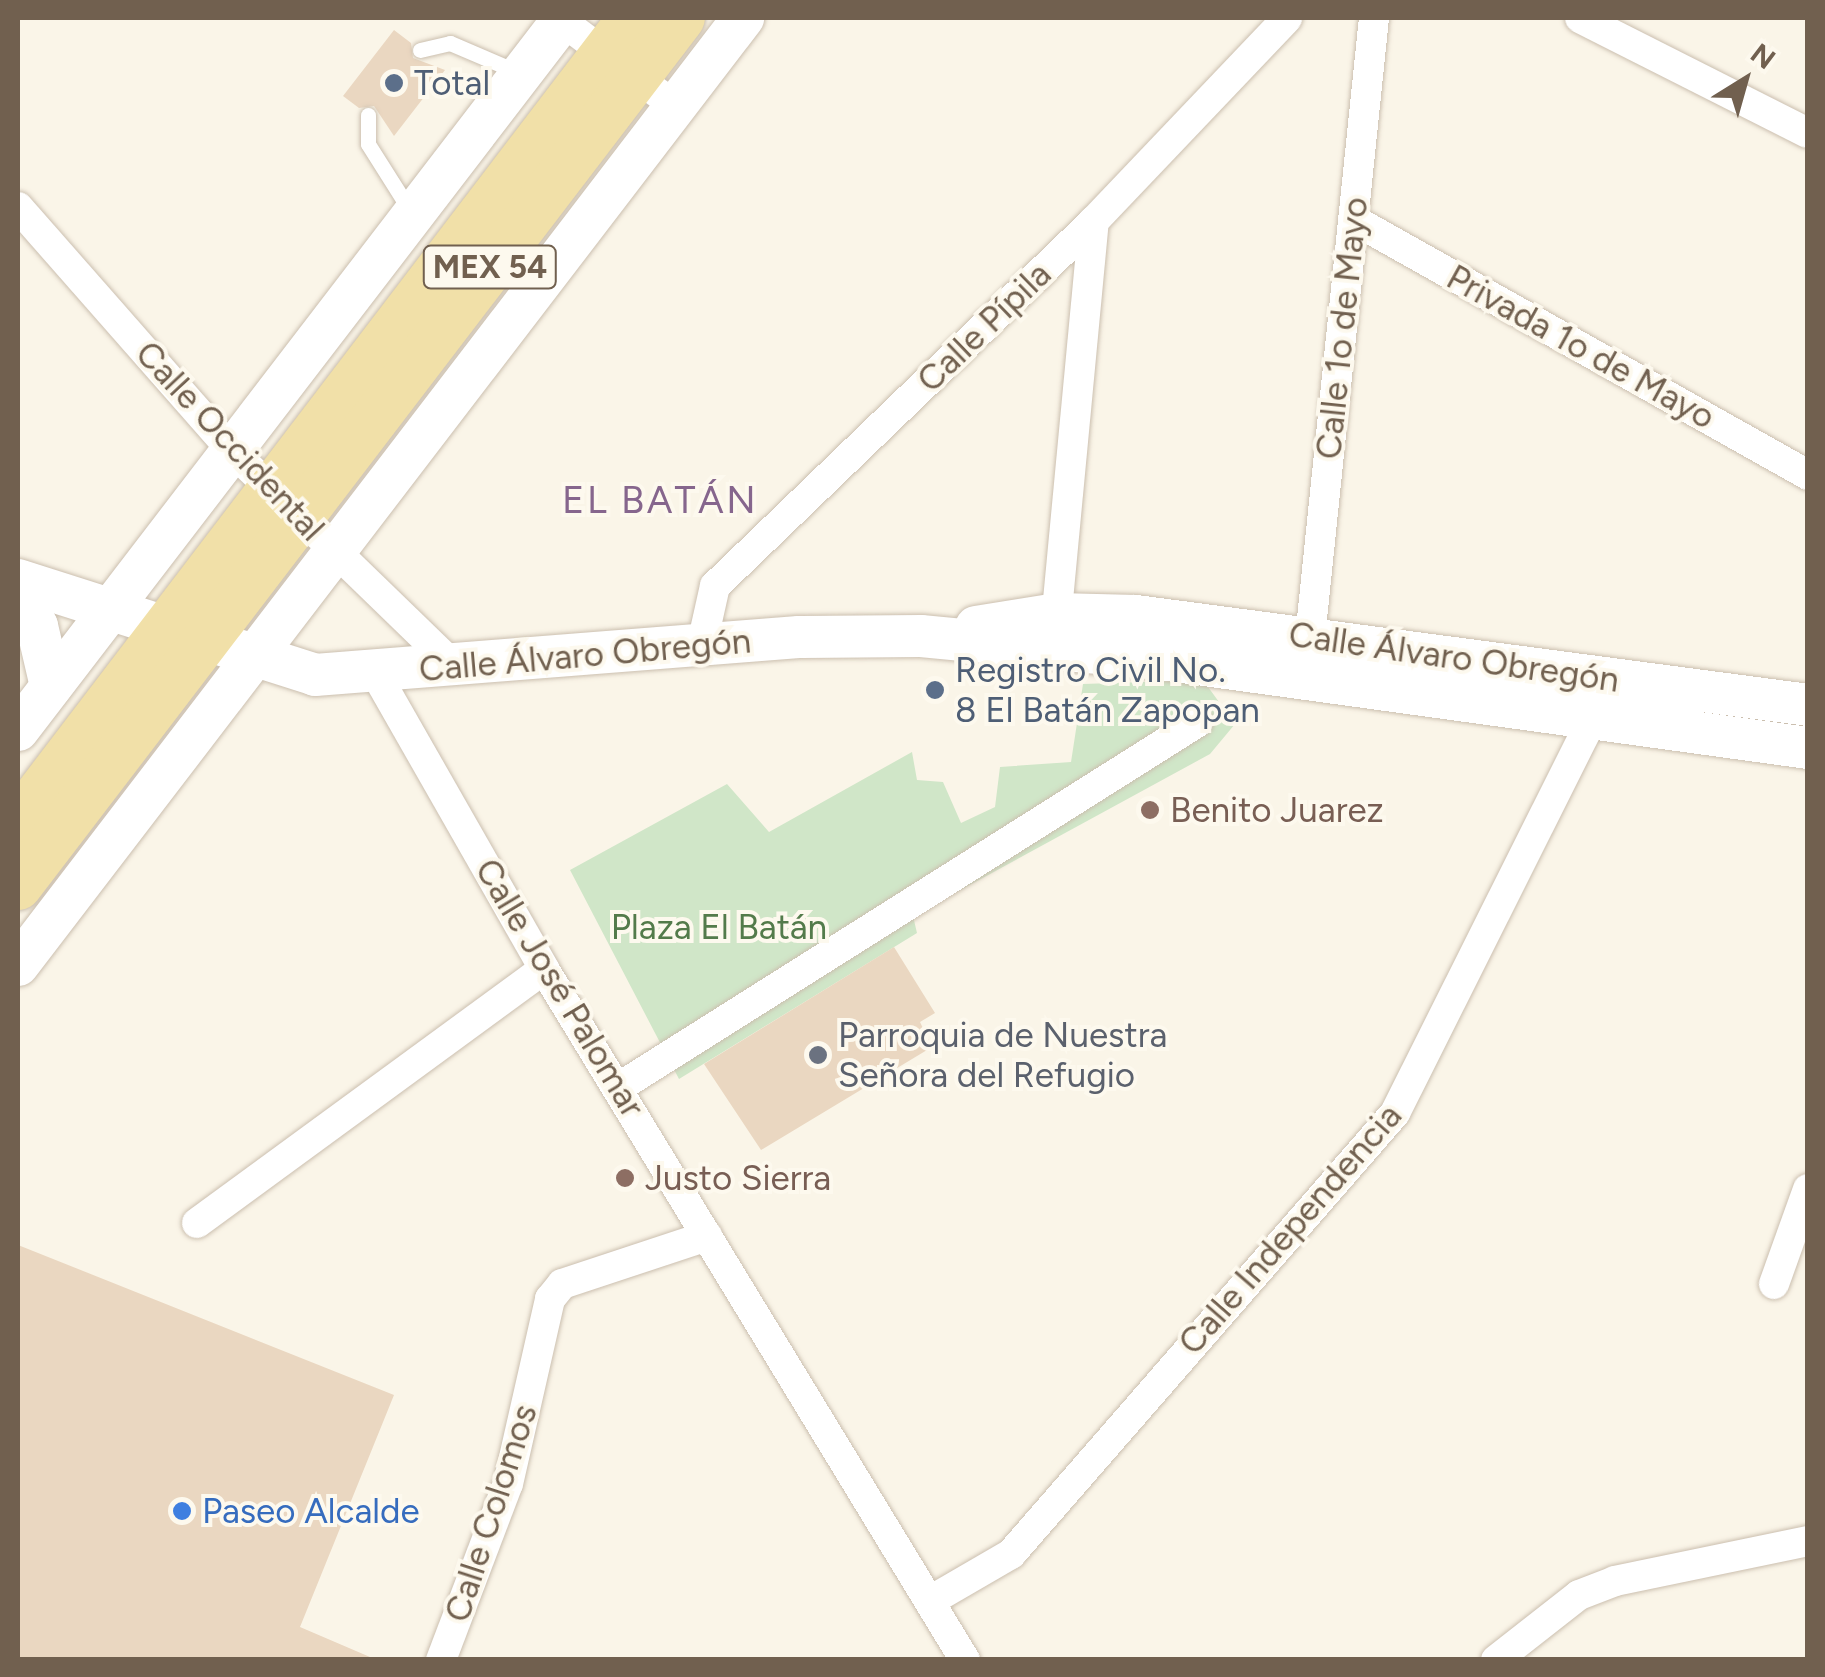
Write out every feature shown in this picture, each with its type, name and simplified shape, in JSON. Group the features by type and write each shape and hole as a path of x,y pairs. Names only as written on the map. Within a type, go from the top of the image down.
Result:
{"main road":[{"name":"MEX 54","path":"18,886 184,637 624,49 681,18"},
{"name":"MEX 54","path":"18,822 184,637"}],"street":[{"path":"18,965 743,18"},
{"name":"Calle Pípila","path":"702,644 715,586 1094,222 1287,18"},
{"name":"Calle 1o de Mayo","path":"1310,638 1374,18"},
{"path":"1580,18 1808,133"},
{"path":"18,730 561,19 624,49 674,106"},
{"name":"Calle Occidental","path":"18,207 232,451 452,664"},
{"name":"Privada 1o de Mayo","path":"1354,220 1808,475"},
{"path":"1055,632 1094,222"},
{"name":"Calle Álvaro Obregón","path":"18,580 112,608 251,661 315,675 376,674 702,644 1055,632 1310,638 1808,705"},
{"path":"18,593 37,626 52,686"},
{"name":"Calle Álvaro Obregón","path":"1055,632 1593,719 1808,748"},
{"name":"Calle José Palomar","path":"376,674 544,969 621,1086 707,1236 965,1660"},
{"name":"Calle Independencia","path":"930,1601 1010,1554 1396,1112 1613,679"},
{"path":"621,1086 1198,722"},
{"path":"197,1223 544,969"},
{"path":"1774,1284 1806,1198"},
{"name":"Calle Colomos","path":"441,1660 508,1484 550,1299 562,1284 707,1236"},
{"path":"1496,1660 1597,1588 1808,1541"}],"lane":[{"path":"420,50 450,42 522,73"},
{"path":"368,116 368,144 413,215"}],"green space":[{"name":"Plaza El Batán","path":"1203,680 1235,724 1210,754 913,916 917,933 679,1079 570,870 727,784 769,832 912,752 917,780 943,782 961,823 995,807 1000,767 1071,762 1083,684"}],"building":[{"name":"Total","path":"394,30 411,43 413,58 445,70 394,136 374,106 359,108 343,96"},
{"name":"Parroquia de Nuestra Señora del Refugio","path":"894,947 935,1013 920,1022 932,1047 761,1150 704,1064"},
{"name":"Paseo Alcalde","path":"18,1245 394,1395 300,1627 377,1660 18,1660"}],"place":[{"name":"Total","path":"394,83"},
{"name":"Registro Civil No. 8 El Batán Zapopan","path":"935,690"},
{"name":"Benito Juarez","path":"1150,810"},
{"name":"Parroquia de Nuestra Señora del Refugio","path":"818,1055"},
{"name":"Justo Sierra","path":"625,1178"},
{"name":"Paseo Alcalde","path":"182,1511"}],"district":[{"name":"EL BATÁN","path":"660,501"}]}
